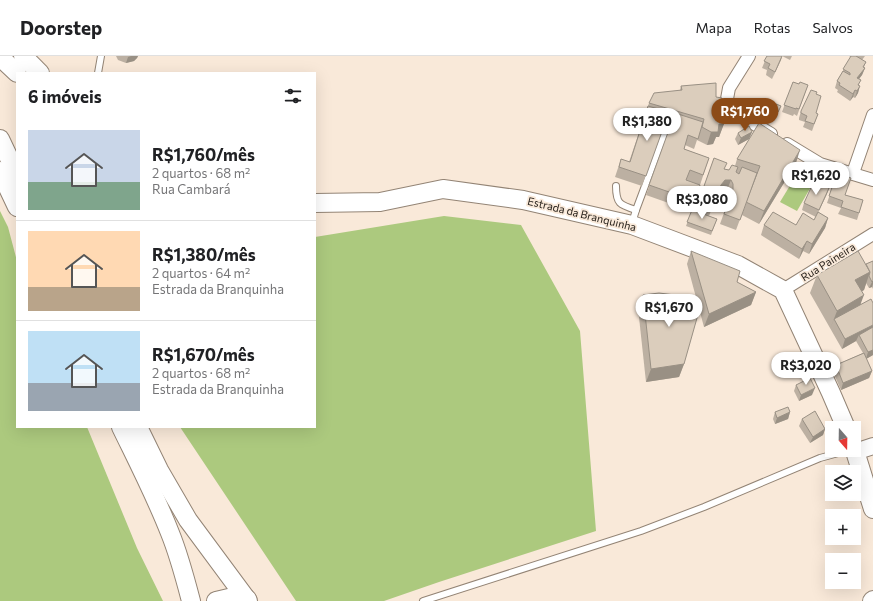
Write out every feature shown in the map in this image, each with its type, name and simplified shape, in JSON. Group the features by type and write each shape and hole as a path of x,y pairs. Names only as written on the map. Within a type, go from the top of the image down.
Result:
{"main road":[{"path":"23,56 39,72"},
{"path":"0,140 16,173"},
{"path":"0,171 16,205"},
{"name":"Estrada da Branquinha","path":"316,203 380,202 443,189 634,217 738,265 783,290"},
{"path":"783,290 832,393 843,421"},
{"path":"121,428 171,534 179,556 191,601"},
{"path":"138,428 159,470 188,520 247,600"},
{"path":"857,457 873,510"},
{"path":"216,601 233,597 247,600"}],"street":[{"path":"748,56 729,88 727,99 732,111 820,164 873,180"},
{"path":"852,173 873,115"},
{"name":"Rua Paineira","path":"783,290 873,234"},
{"path":"861,449 873,446"}],"lane":[{"path":"98,72 101,56"},
{"path":"616,186 616,197 618,202 634,217 664,134"},
{"path":"423,601 641,531 704,507 825,457"}],"green space":[{"path":"800,169 816,178 797,211 780,202"},
{"path":"0,211 8,227 16,257 16,428 87,428 137,548 163,601 0,601"},
{"path":"444,216 521,225 580,331 596,531 384,601 296,601 181,428 316,428 316,237"}],"building":[{"path":"767,56 782,56 775,72 768,68 770,64 764,61"},
{"path":"851,56 856,56 866,62 863,67 865,68 857,78 861,80 858,85 860,86 853,94 839,85 840,83 837,81 843,71 850,75 850,73 843,69"},
{"path":"793,82 799,84 800,82 808,85 799,109 784,105"},
{"path":"716,83 716,97 722,98 723,105 727,105 728,111 723,111 724,124 719,124 718,132 711,132 702,127 704,119 649,103 654,93 682,90 681,86"},
{"path":"811,90 817,92 816,94 821,96 816,113 818,114 814,124 805,121 807,116 801,113"},
{"path":"776,104 781,106 778,112 774,110"},
{"path":"648,106 669,112 646,176 619,167 621,159 630,162"},
{"path":"675,113 703,122 698,139 688,135 684,149 709,158 703,175 690,170 686,180 700,185 695,201 649,185"},
{"path":"759,123 800,150 764,211 746,202 760,166 737,159"},
{"path":"749,126 752,132 741,138 738,133"},
{"path":"714,158 727,163 724,169 729,170 732,165 738,167 736,172 739,174 742,167 757,173 740,220 724,214 733,189 731,180 725,180 721,185 712,208 698,203"},
{"path":"837,173 851,178 845,195 863,200 859,213 841,207 843,201 829,196"},
{"path":"814,181 829,188 819,210 804,203"},
{"path":"692,210 717,219 712,231 687,222"},
{"path":"773,212 796,225 803,213 814,220 818,212 828,218 812,244 807,241 802,249 764,225"},
{"path":"691,251 740,271 737,282 756,292 709,314"},
{"path":"858,251 870,272 855,280 864,295 837,311 817,275"},
{"path":"873,261 872,282 869,276 870,272 866,264"},
{"path":"659,293 691,297 697,318 684,364 651,369 643,295"},
{"path":"871,299 873,303 873,325 845,339 834,319"},
{"path":"873,327 873,350 868,352 859,335"},
{"path":"864,353 872,371 843,383 836,365"},
{"path":"810,378 815,388 801,395 796,385"},
{"path":"788,407 790,412 777,418 775,412"},
{"path":"815,411 825,429 813,437 802,419"}]}
